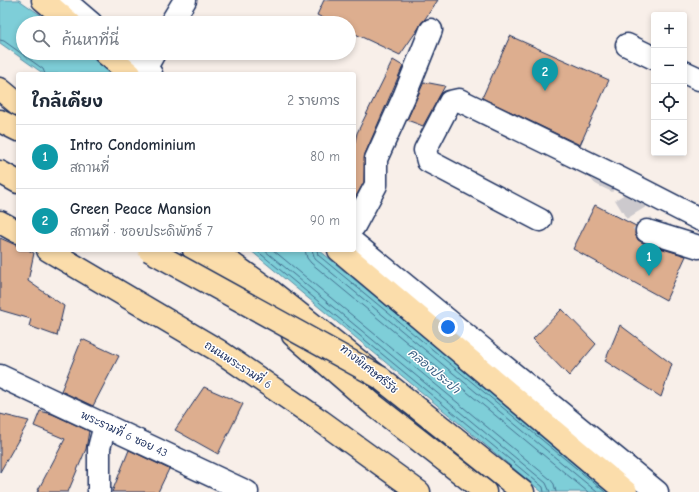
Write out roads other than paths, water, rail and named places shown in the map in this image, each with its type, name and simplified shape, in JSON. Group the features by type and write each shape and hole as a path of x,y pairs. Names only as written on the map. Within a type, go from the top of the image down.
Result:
{"main road":[{"path":"43,0 62,16"},
{"path":"125,60 145,67"},
{"path":"0,89 16,102"},
{"path":"0,121 16,129"},
{"path":"0,172 16,181"},
{"path":"0,222 16,231"},
{"name":"ถนนพระรามที่ 6","path":"51,252 219,351 321,421 419,492"},
{"path":"153,252 381,378"},
{"path":"196,252 375,406 485,492"},
{"name":"ทางพิเศษศรีรัช","path":"216,252 272,292 523,492"},
{"path":"341,252 626,492"}],"street":[{"path":"64,0 83,16"},
{"path":"175,16 185,0"},
{"path":"356,222 376,185 376,160 404,97 431,30"},
{"path":"627,44 651,56"},
{"path":"136,60 145,67"},
{"path":"687,73 699,79"},
{"path":"540,220 428,161 425,150 450,102 459,100 614,176 699,220"},
{"path":"647,231 699,247"},
{"path":"356,245 657,492"},
{"name":"พระรามที่ 6 ซอย 43","path":"0,376 247,492"},
{"path":"99,492 99,448 105,425"}],"water":[{"path":"0,0 19,0 42,16 16,16 16,54 0,43"},
{"path":"24,60 100,60 113,72 41,72"},
{"name":"คลองประปา","path":"252,252 321,252 611,492 542,492"}],"tunnel":[{"path":"602,173 602,175 617,182 647,231"}],"place":[{"name":"Green Peace Mansion","path":"545,91"},
{"name":"Intro Condominium","path":"649,276"}]}
